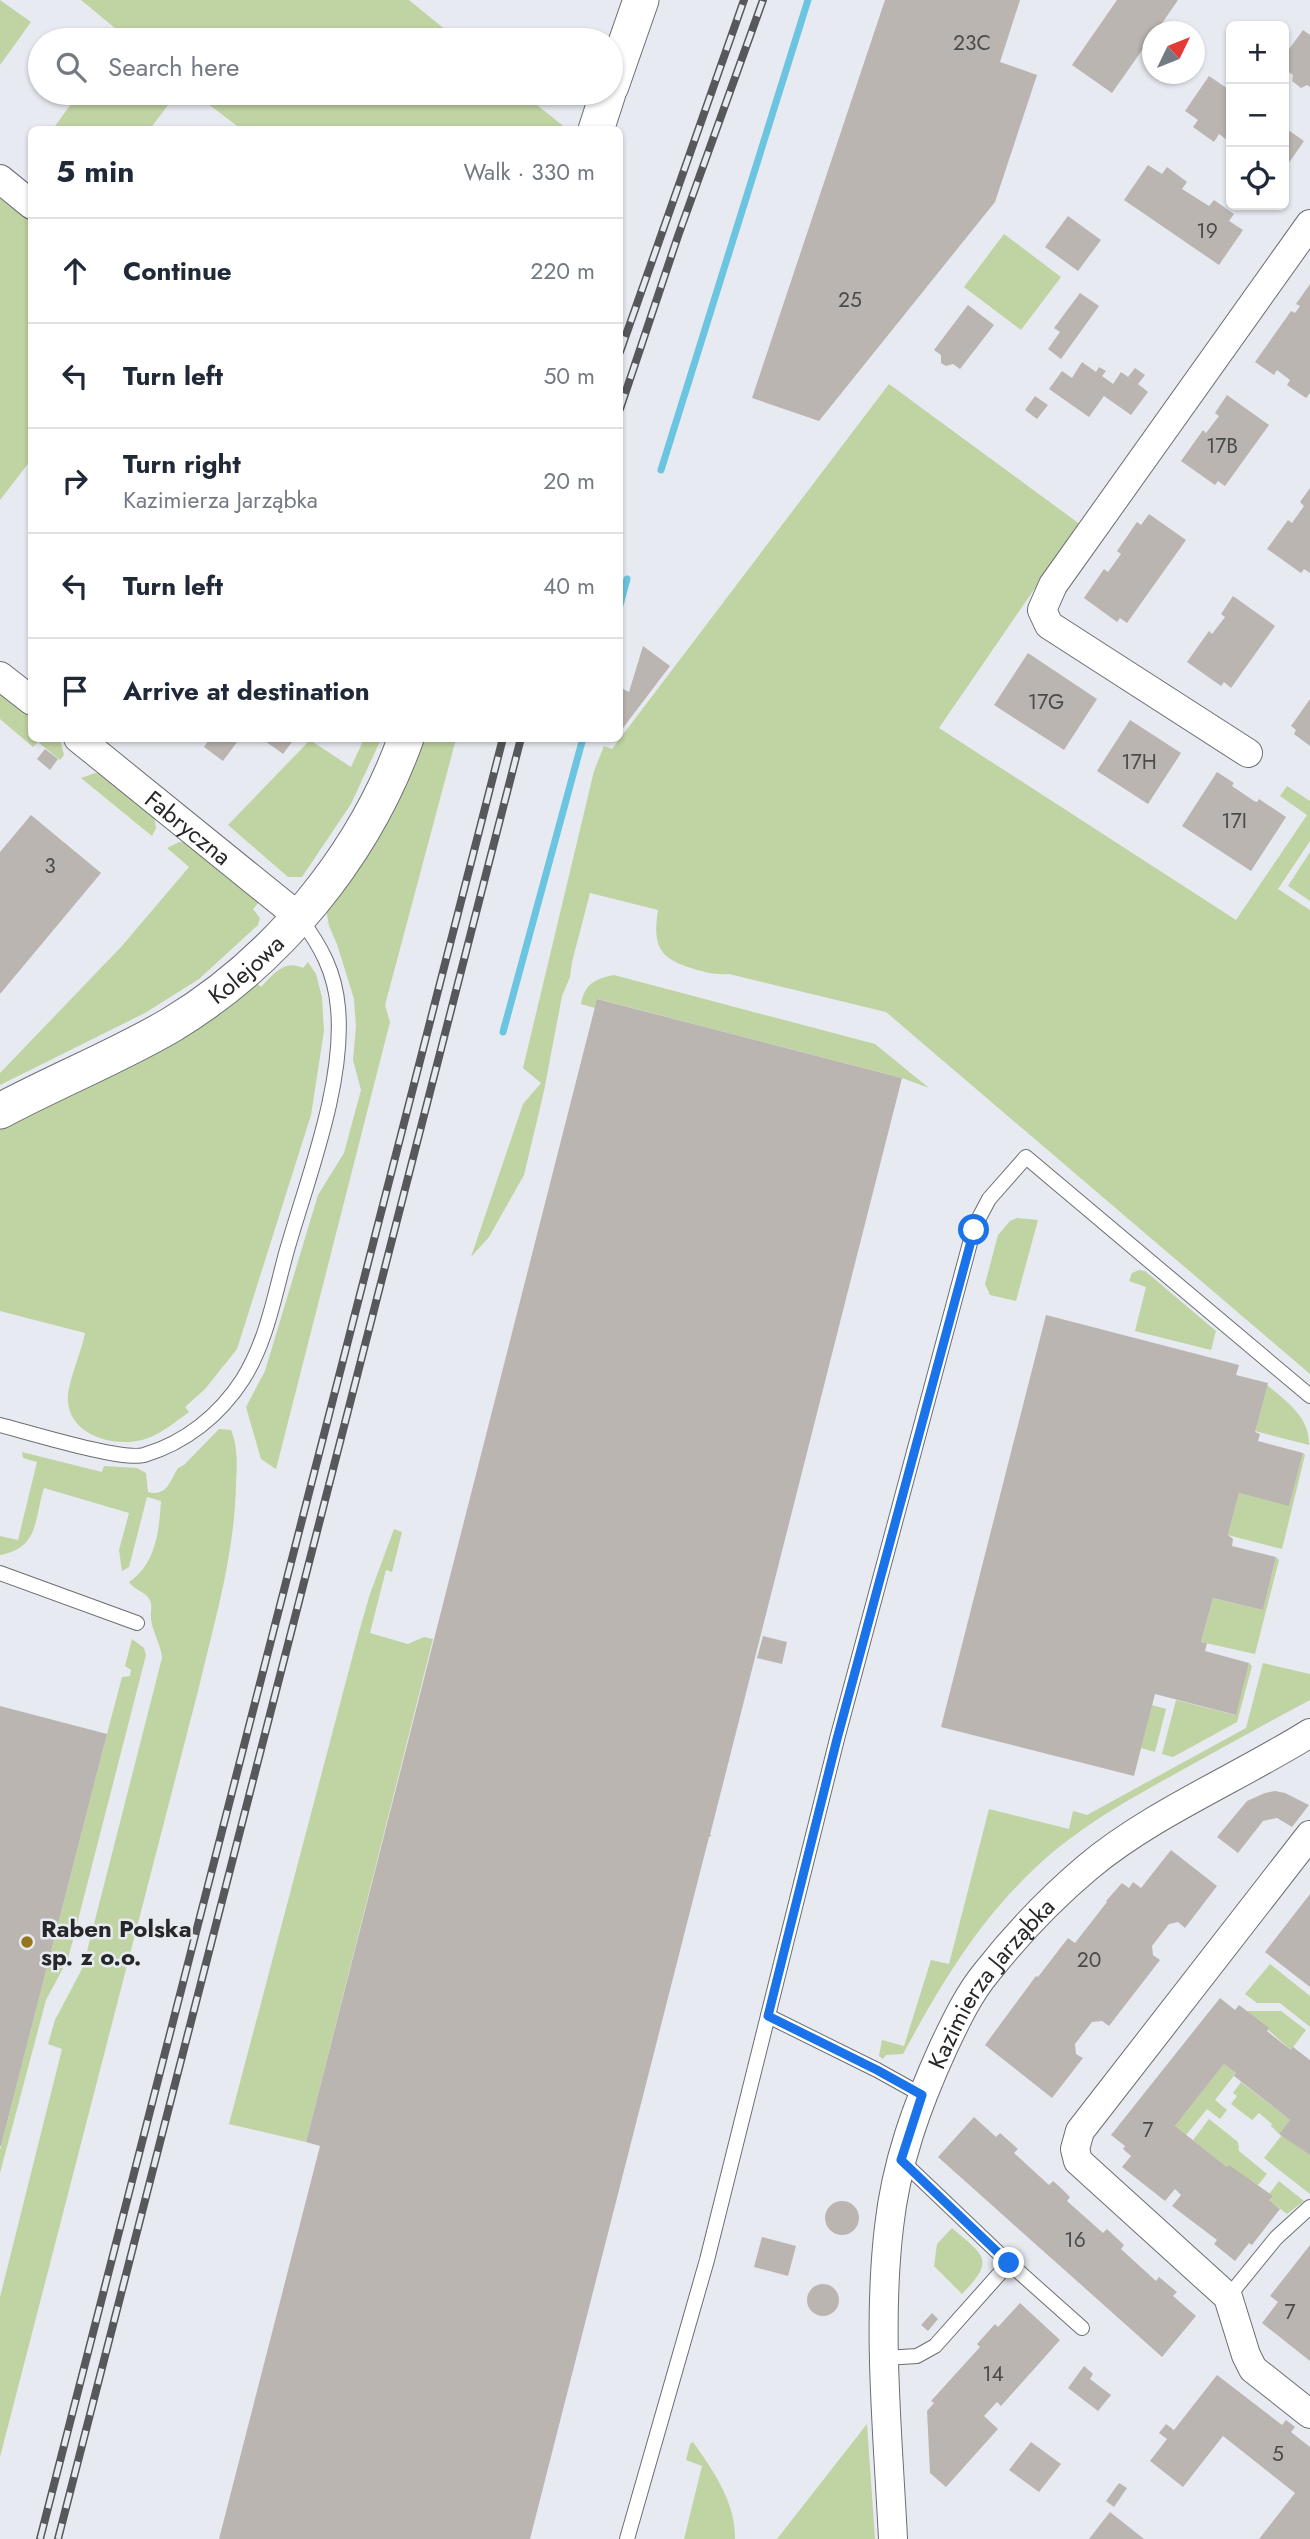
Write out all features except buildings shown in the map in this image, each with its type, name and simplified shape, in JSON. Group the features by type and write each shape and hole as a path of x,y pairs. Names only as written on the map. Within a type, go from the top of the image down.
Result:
{"street":[{"path":"623,52 641,0"},
{"path":"597,126 604,105"},
{"path":"0,179 28,202"},
{"path":"1248,753 1049,625 1042,610 1053,585 1310,224"},
{"path":"0,676 28,698"},
{"name":"Fabryczna","path":"83,742 299,917"},
{"name":"Kolejowa","path":"0,1111 173,1023 238,976 299,917 325,886 359,836 387,783 404,742"},
{"name":"Kazimierza Jarząbka","path":"893,2539 885,2358 889,2227 901,2160 922,2095 961,2010 985,1974 1027,1925 1089,1866 1146,1827 1310,1733"},
{"path":"1310,1835 1080,2131 1075,2149 1078,2161 1228,2297 1246,2356 1253,2369 1310,2414"}],"lane":[{"path":"0,1425 107,1452 130,1457 141,1456 179,1440 212,1416 226,1403 244,1378 260,1345 317,1144 340,1039 338,1006 331,971 324,954 299,917"},
{"path":"627,2539 707,2260 837,1739 974,1230 985,1206 1026,1157 1310,1396"},
{"path":"0,1573 137,1623"},
{"path":"768,2016 922,2095"},
{"path":"901,2160 1082,2328"},
{"path":"1228,2297 1276,2238 1310,2207"},
{"path":"885,2358 917,2356 935,2346 1009,2263"}],"green space":[{"path":"0,0 31,22 0,65"},
{"path":"81,0 409,0 443,28 115,28"},
{"path":"70,105 168,105 152,126 55,126"},
{"path":"210,105 537,105 563,126 237,126"},
{"path":"0,193 28,217 28,464 0,500"},
{"path":"1004,234 1061,277 1021,330 964,287"},
{"path":"889,384 1081,525 939,728 1236,920 1307,815 1280,796 1287,786 1310,801 1310,841 1278,889 1310,910 1310,1374 886,1012 729,974 705,972 680,964 664,954 660,948 656,932 658,910 590,893 570,977 562,996 544,1091 524,1175 489,1237 471,1257 523,1104 541,1083 523,1068 594,771 604,746 612,749 617,742 623,742 623,735"},
{"path":"0,690 28,713 28,742 38,742 33,747 0,719"},
{"path":"38,742 61,742 64,755 60,760"},
{"path":"308,742 313,742 351,767 363,742 380,742 351,804 302,877 288,877 228,825"},
{"path":"422,742 455,742 385,1005 390,1022 276,1469 261,1459 246,1407 265,1371 318,1195 344,1153 361,1090 353,1060 356,1027 354,999 329,926 326,908 416,764"},
{"path":"95,773 104,774 154,813 156,828 152,836 81,778"},
{"path":"179,842 191,843 261,900 253,909 260,918 258,925 199,979 145,1013 0,1085 0,1073 121,947 189,867 167,848"},
{"path":"1310,852 1310,901 1288,886"},
{"path":"308,962 316,974 322,997 324,1031 311,1115 237,1349 205,1389 185,1407 189,1412 161,1432 142,1440 119,1442 85,1431 71,1414 68,1395 85,1333 0,1311 0,1129 74,1089 254,981 261,987 280,969 290,965 303,968"},
{"path":"614,975 875,1044 929,1088 902,1078 598,999 595,1008 581,1004 588,987 601,978"},
{"path":"1017,1218 1038,1220 1016,1301 990,1295 985,1284 998,1235 1010,1221"},
{"path":"1145,1271 1216,1331 1211,1350 1135,1331 1146,1287 1129,1281 1132,1273"},
{"path":"1267,1385 1296,1410 1306,1426 1309,1445 1255,1431"},
{"path":"219,1429 231,1430 237,1463 235,1509 223,1586 0,2457 0,2297 62,2049 48,2044 55,2020 83,1967 162,1658 152,1623 150,1602 147,1596 129,1582 145,1566 154,1546 161,1501 147,1497 129,1567 122,1571 119,1550 129,1513 44,1488 29,1539 13,1551 0,1555 0,1536 18,1540 37,1462 23,1458 22,1452 102,1472 104,1466 137,1468 146,1473 148,1492 154,1493 164,1490 178,1468"},
{"path":"1303,1453 1305,1455 1282,1549 1228,1535 1239,1493 1289,1505"},
{"path":"394,1529 402,1532 392,1572 386,1570 370,1633 408,1644 424,1637 433,1639 306,2142 229,2124 359,1632"},
{"path":"1276,1557 1279,1560 1255,1654 1201,1642 1213,1598 1263,1610"},
{"path":"132,1639 144,1648 146,1655 68,1959 46,2000 0,2173 0,2150 107,1734 122,1677 130,1676 131,1670 125,1666"},
{"path":"1249,1663 1252,1666 1237,1722 1173,1757 1162,1754 1176,1700 1235,1715"},
{"path":"1263,1663 1310,1674 1310,1700 1120,1805 1051,1854 1014,1889 977,1933 931,2003 903,2054 886,2055 883,2059 879,2056 882,2040 904,2046 931,1960 949,1964 989,1809 1069,1829 1073,1811 1087,1815 1246,1728"},
{"path":"1152,1705 1166,1709 1155,1752 1141,1748"},
{"path":"1270,1964 1310,1996 1310,2027 1280,2003 1257,2003 1245,1994"},
{"path":"1247,2011 1281,2011 1306,2030 1291,2050"},
{"path":"1224,2064 1236,2073 1215,2100 1227,2110 1220,2119 1207,2109 1186,2135 1175,2126"},
{"path":"1241,2082 1290,2120 1279,2134 1259,2113 1252,2120 1231,2104 1237,2096 1233,2093"},
{"path":"1209,2119 1238,2142 1239,2151 1267,2174 1258,2185 1227,2167 1193,2140"},
{"path":"1282,2135 1310,2155 1310,2194 1264,2158"},
{"path":"1279,2181 1304,2201 1287,2214 1269,2200 1272,2196 1269,2194"},
{"path":"952,2228 972,2245 982,2258 979,2273 962,2294 934,2266 937,2244"},
{"path":"867,2424 875,2539 777,2539"},
{"path":"693,2442 727,2500 732,2513 735,2539 684,2539 702,2466 686,2460"}],"waterway":[{"path":"661,470 808,0"},
{"path":"623,594 627,579"},
{"path":"503,1032 582,742"}],"railway":[{"path":"623,343 744,0"},
{"path":"623,400 678,236 763,0"},
{"path":"40,2539 502,742"},
{"path":"58,2539 520,742"}],"place":[{"name":"Raben Polska sp. z o.o.","path":"27,1942"}],"route":[{"path":"974,1230 837,1739 768,2016 922,2095 901,2160 1009,2263"}]}
